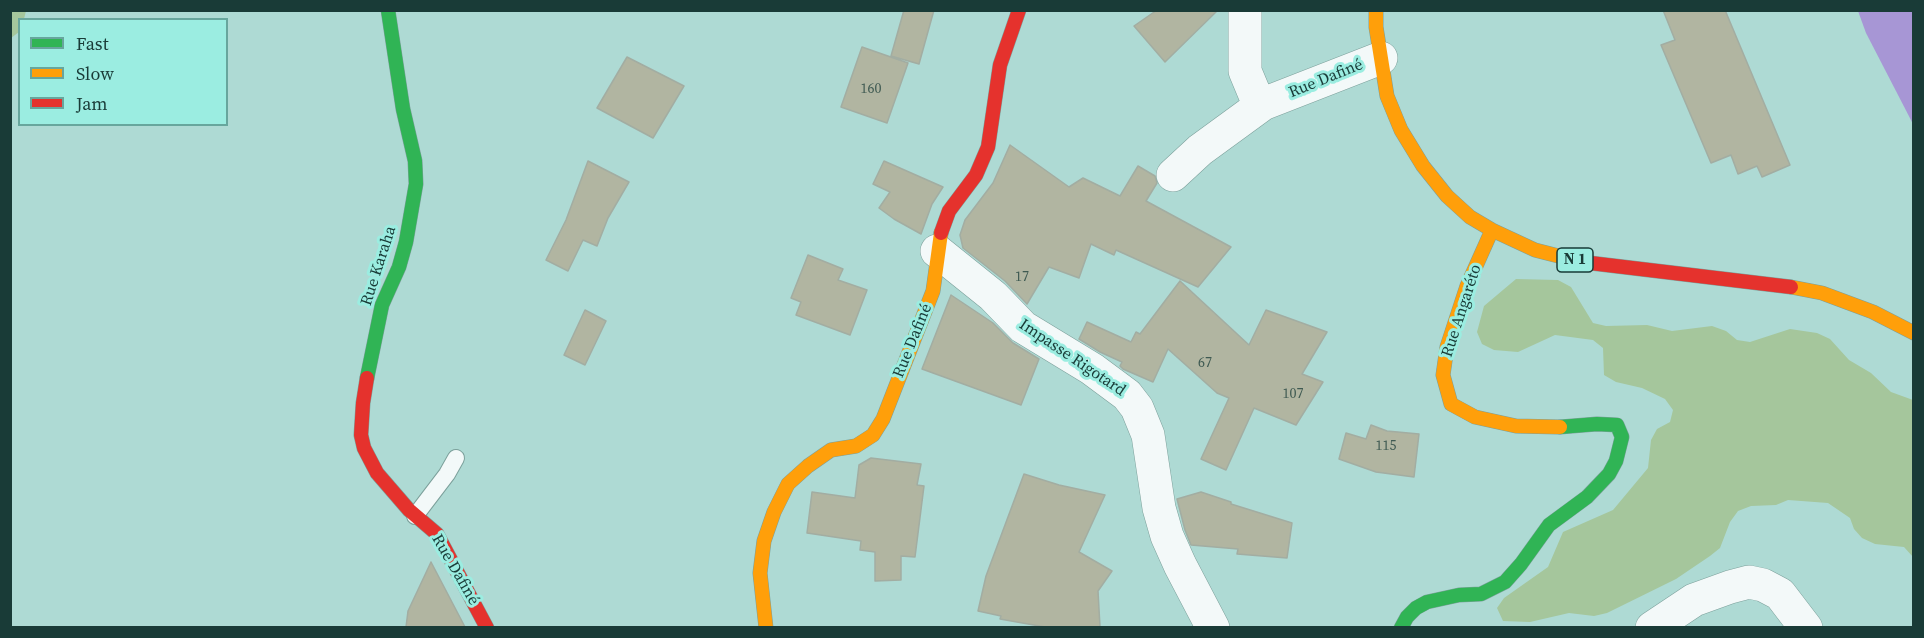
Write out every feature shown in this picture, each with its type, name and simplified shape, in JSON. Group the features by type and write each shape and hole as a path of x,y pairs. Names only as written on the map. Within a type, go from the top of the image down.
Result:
{"street":[{"name":"Rue Karaha","path":"388,10 403,110 415,161 416,184 406,242 399,267 382,305 372,349 363,403 361,435 364,448 377,473 415,516"},
{"name":"Rue Dafiné","path":"766,627 760,573 764,541 774,512 788,484 808,466 831,450 856,446 873,435 883,418 933,291 940,231 949,211 976,175 987,147 996,108 999,65 1019,10"},
{"path":"1245,10 1245,71 1255,95 1263,104"},
{"name":"N 1","path":"1376,10 1376,27 1387,96 1401,130 1423,166 1447,196 1470,217 1534,250 1584,262 1630,269 1771,284 1822,293 1873,312 1914,333"},
{"name":"Rue Dafiné","path":"1173,175 1200,150 1263,104 1381,58"},
{"name":"Rue Angaréto","path":"1401,627 1416,608 1427,602 1459,595 1481,594 1505,582 1549,525 1587,497 1609,474 1616,460 1622,437 1617,425 1516,426 1475,417 1450,404 1443,375 1447,347 1467,286 1492,230"},
{"name":"Impasse Rigotard","path":"937,251 993,296 1023,327 1092,369 1127,395 1137,408 1148,435 1159,508 1167,536 1213,627"},
{"name":"Rue Dafiné","path":"415,516 437,534 487,627"},
{"path":"1652,627 1694,600 1749,582 1763,585 1780,594 1806,627"}],"lane":[{"path":"415,516 447,474 456,458"}],"green space":[{"path":"11,10 26,11 24,18 18,18 18,33 11,38"},
{"path":"1516,279 1558,280 1571,287 1593,323 1606,326 1647,325 1672,331 1712,326 1726,331 1737,340 1750,342 1790,329 1817,333 1830,339 1849,360 1871,373 1891,392 1913,400 1913,557 1904,547 1875,544 1862,538 1854,529 1850,518 1828,503 1788,500 1776,505 1751,506 1738,511 1730,522 1720,548 1710,556 1676,579 1607,613 1594,616 1569,613 1530,622 1503,621 1497,608 1504,598 1548,567 1563,532 1613,510 1648,468 1651,440 1657,429 1670,422 1673,410 1665,399 1642,388 1616,382 1604,375 1603,348 1593,340 1555,335 1518,352 1494,350 1482,344 1477,332 1484,306"}],"shaded area":[{"path":"1858,11 1913,11 1913,124 1866,33"}],"building":[{"path":"904,10 934,10 919,64 891,56"},
{"path":"1157,10 1218,10 1165,62 1134,26"},
{"path":"1663,10 1725,10 1790,165 1762,177 1757,166 1738,174 1731,155 1711,163 1661,45 1675,40"},
{"path":"862,47 908,63 887,123 841,107"},
{"path":"627,57 684,86 653,138 597,108"},
{"path":"1010,145 1069,187 1083,178 1120,196 1138,166 1155,176 1157,183 1146,201 1231,247 1198,287 1116,250 1114,255 1091,244 1079,278 1049,267 1027,304 1005,281 963,248 960,235 965,220 993,183"},
{"path":"588,161 629,182 608,218 597,246 583,240 568,271 546,260 566,220"},
{"path":"884,161 943,187 932,204 921,234 879,208 890,192 873,184"},
{"path":"808,255 843,269 838,280 867,290 850,335 796,315 801,302 791,298"},
{"path":"1180,281 1249,345 1266,310 1327,332 1302,374 1323,382 1296,425 1254,408 1226,470 1201,459 1229,398 1217,393 1168,349 1153,382 1123,369 1120,366 1122,362 1079,339 1087,322 1131,342 1136,332 1140,334"},
{"path":"951,295 993,323 1013,343 1039,359 1021,405 922,369"},
{"path":"585,310 606,321 585,365 564,355"},
{"path":"1371,425 1387,431 1419,434 1414,477 1376,472 1339,459 1346,433 1366,439"},
{"path":"871,458 921,464 917,485 924,486 915,557 901,556 901,580 875,581 875,552 860,550 861,541 807,533 812,492 855,498 859,465"},
{"path":"1024,474 1059,485 1105,495 1079,552 1112,571 1098,591 1100,627 1045,627 1000,619 1001,616 978,611 986,576"},
{"path":"1201,492 1292,523 1287,558 1237,554 1238,549 1191,545 1177,499"},
{"path":"431,562 465,627 406,627 408,611"}],"traffic: fast":[{"path":"367,378 382,305 399,267 406,242 416,184 415,161 403,109 388,10"},
{"path":"1401,628 1407,617 1427,602 1459,595 1481,594 1505,582 1549,525 1587,497 1609,474 1616,461 1622,437 1617,425 1560,427"}],"traffic: slow":[{"path":"1376,10 1376,27 1387,96 1401,130 1423,166 1447,196 1470,217 1492,230 1535,250 1582,262"},
{"path":"1492,230 1467,286 1447,347 1443,375 1451,404 1475,417 1516,426 1560,427"},
{"path":"766,628 760,573 764,541 774,512 788,484 808,466 831,450 856,446 873,435 883,419 933,291 941,233"},
{"path":"1791,287 1822,293 1873,312 1914,333"}],"traffic: jam":[{"path":"941,233 949,211 976,175 988,147 1000,65 1019,10"},
{"path":"1582,262 1791,287"},
{"path":"367,378 361,435 364,448 377,473 409,510 437,534 487,628"}]}
